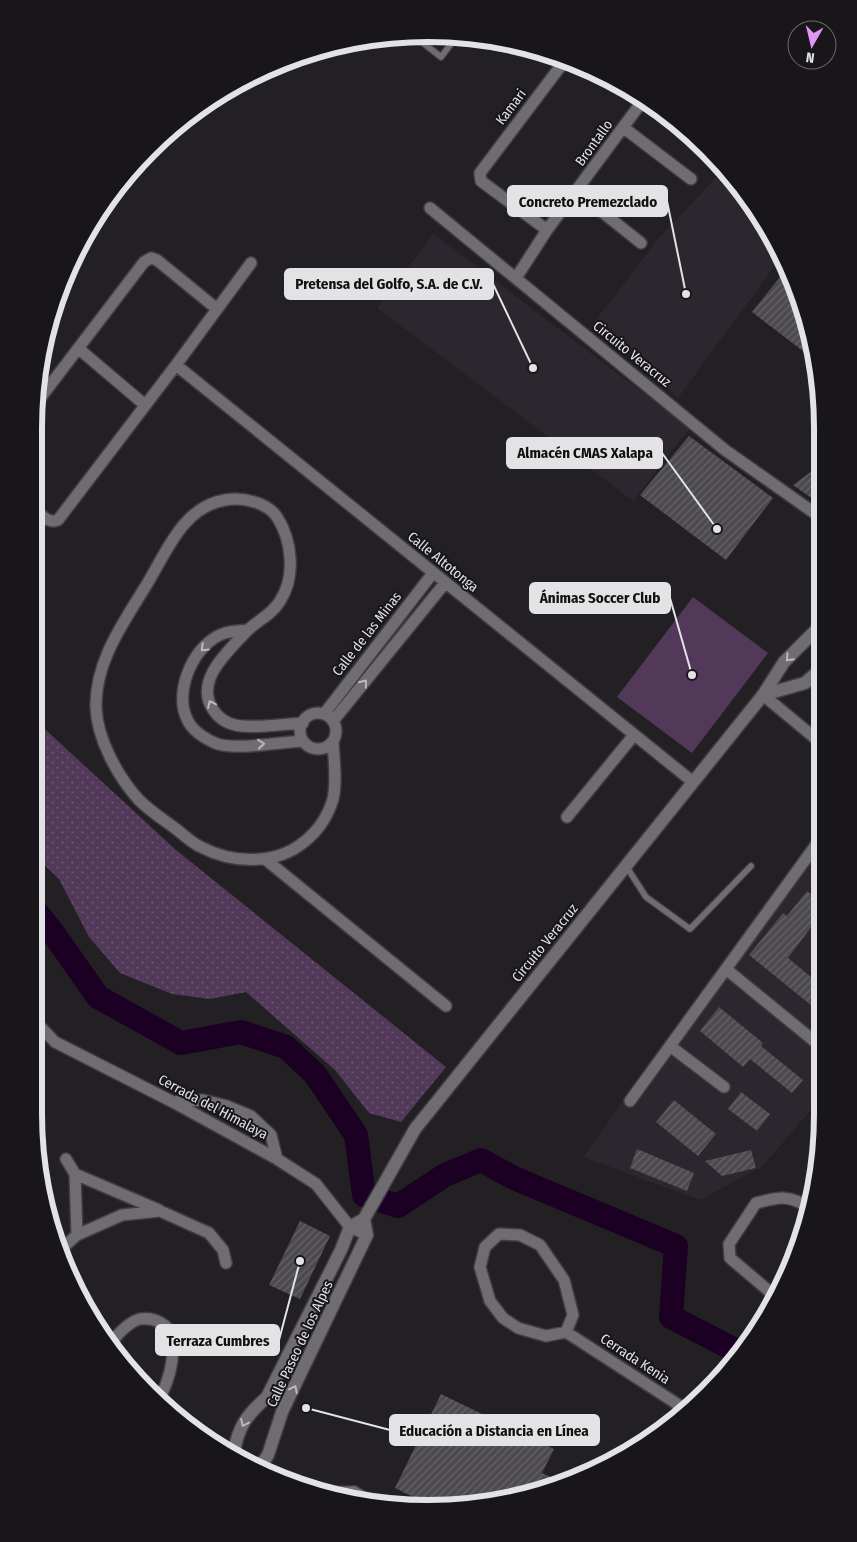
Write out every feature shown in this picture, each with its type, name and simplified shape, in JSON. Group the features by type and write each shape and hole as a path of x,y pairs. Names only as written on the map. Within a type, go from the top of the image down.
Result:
{"street":[{"name":"Kamari","path":"547,230 481,181 480,173 561,66"},
{"name":"Brontallo","path":"516,278 547,230 639,106"},
{"path":"624,128 691,179"},
{"path":"577,192 641,243"},
{"name":"Circuito Veracruz","path":"430,208 725,450 814,513"},
{"path":"44,393 144,262 151,258 157,260 217,309"},
{"path":"42,516 48,521 58,520 176,365 250,263"},
{"path":"79,349 145,405"},
{"name":"Calle Altotonga","path":"176,365 693,782"},
{"path":"227,499 253,501 273,511 283,527 290,549 289,576 281,600 267,617 248,630 213,669 208,684 207,696 212,708 220,718 234,725 247,726 303,722 312,714 329,718 336,732 333,742 335,786 332,800 328,814 315,833 296,849 266,859 247,860 223,856 200,847 139,800 116,769 101,737 96,708 99,678 111,645 183,523 203,506 227,499"},
{"name":"Calle de las Minas","path":"329,718 370,655 433,573"},
{"name":"Calle de las Minas","path":"329,718 380,664 445,583"},
{"path":"405,610 416,619"},
{"path":"248,630 224,633 208,643 196,656 188,670 183,686 183,703 186,719 198,734 217,744 238,746 303,740"},
{"name":"Circuito Veracruz","path":"367,1215 415,1129 763,695 784,662 814,632"},
{"path":"370,655 380,664"},
{"path":"763,695 805,683 814,675"},
{"path":"763,695 814,737"},
{"path":"303,722 301,735 303,740 311,747 321,749 328,747 333,742"},
{"path":"567,817 634,735"},
{"path":"321,749 334,766"},
{"path":"630,1101 814,848"},
{"path":"266,859 446,1006"},
{"path":"726,969 814,1041"},
{"name":"Cerrada del Himalaya","path":"42,1028 56,1042 173,1102 277,1159 316,1184 350,1227 367,1235"},
{"path":"670,1046 724,1087"},
{"path":"173,1102 204,1100 227,1106 251,1116 271,1135 277,1159"},
{"path":"66,1159 75,1174 78,1235"},
{"path":"75,1174 209,1233 223,1250 226,1263"},
{"path":"770,1293 730,1258 729,1244 756,1203 782,1197 804,1202"},
{"path":"66,1245 78,1235 122,1215 160,1211"},
{"path":"350,1227 367,1215"},
{"path":"367,1215 367,1235"},
{"name":"Calle Paseo de los Alpes","path":"235,1448 236,1440 249,1414 266,1397 341,1250 350,1227"},
{"path":"499,1234 520,1235 540,1245 564,1280 573,1315 566,1332 546,1336 518,1328 503,1318 490,1301 480,1267 485,1247 499,1234"},
{"name":"Calle Paseo de los Alpes","path":"263,1462 268,1455 282,1412 367,1235"},
{"path":"115,1338 119,1332 138,1319 154,1320 165,1325 172,1338 172,1359 169,1378 162,1392"},
{"name":"Cerrada Kenia","path":"566,1332 680,1406"}],"lane":[{"path":"422,42 441,57 452,43"},
{"path":"626,866 646,897 690,929 751,866"},
{"path":"342,1489 355,1489 363,1494"}],"shaded area":[{"path":"719,174 749,214 777,263 678,398 594,322 660,237"},
{"path":"433,234 690,428 633,501 377,308"},
{"path":"693,597 768,653 692,753 617,697"},
{"path":"42,726 176,850 446,1067 401,1122 369,1113 335,1070 246,992 210,999 172,994 120,973 89,937 59,879 42,863"},
{"path":"814,836 814,1106 762,1167 700,1200 583,1157"}],"building":[{"path":"782,274 794,304 807,354 752,312"},
{"path":"689,436 773,498 726,560 640,495"},
{"path":"814,469 814,500 793,485"},
{"path":"807,891 814,897 814,927 812,926 788,958 814,979 814,1008 749,955 783,913 787,916"},
{"path":"719,1007 763,1043 761,1046 803,1080 792,1093 750,1059 743,1067 700,1031"},
{"path":"741,1092 770,1114 757,1131 728,1109"},
{"path":"674,1100 716,1134 698,1156 656,1122"},
{"path":"637,1149 694,1173 687,1191 630,1168"},
{"path":"751,1150 756,1168 722,1176 705,1161"},
{"path":"300,1221 330,1236 300,1299 269,1285"},
{"path":"441,1394 554,1449 542,1473 554,1479 504,1492 454,1499 428,1500 419,1500 395,1488"}],"waterway":[{"path":"42,919 98,997 181,1043 241,1032 286,1047 315,1074 356,1135 364,1195 398,1206 445,1175 481,1160 514,1178 676,1246 671,1317 734,1349"}],"place":[{"name":"Concreto Premezclado","path":"686,294"},
{"name":"Pretensa del Golfo, S.A. de C.V.","path":"533,368"},
{"name":"Almacén CMAS Xalapa","path":"717,529"},
{"name":"Ánimas Soccer Club","path":"692,675"},
{"name":"Terraza Cumbres","path":"300,1261"},
{"name":"Educación a Distancia en Línea","path":"306,1408"}]}
